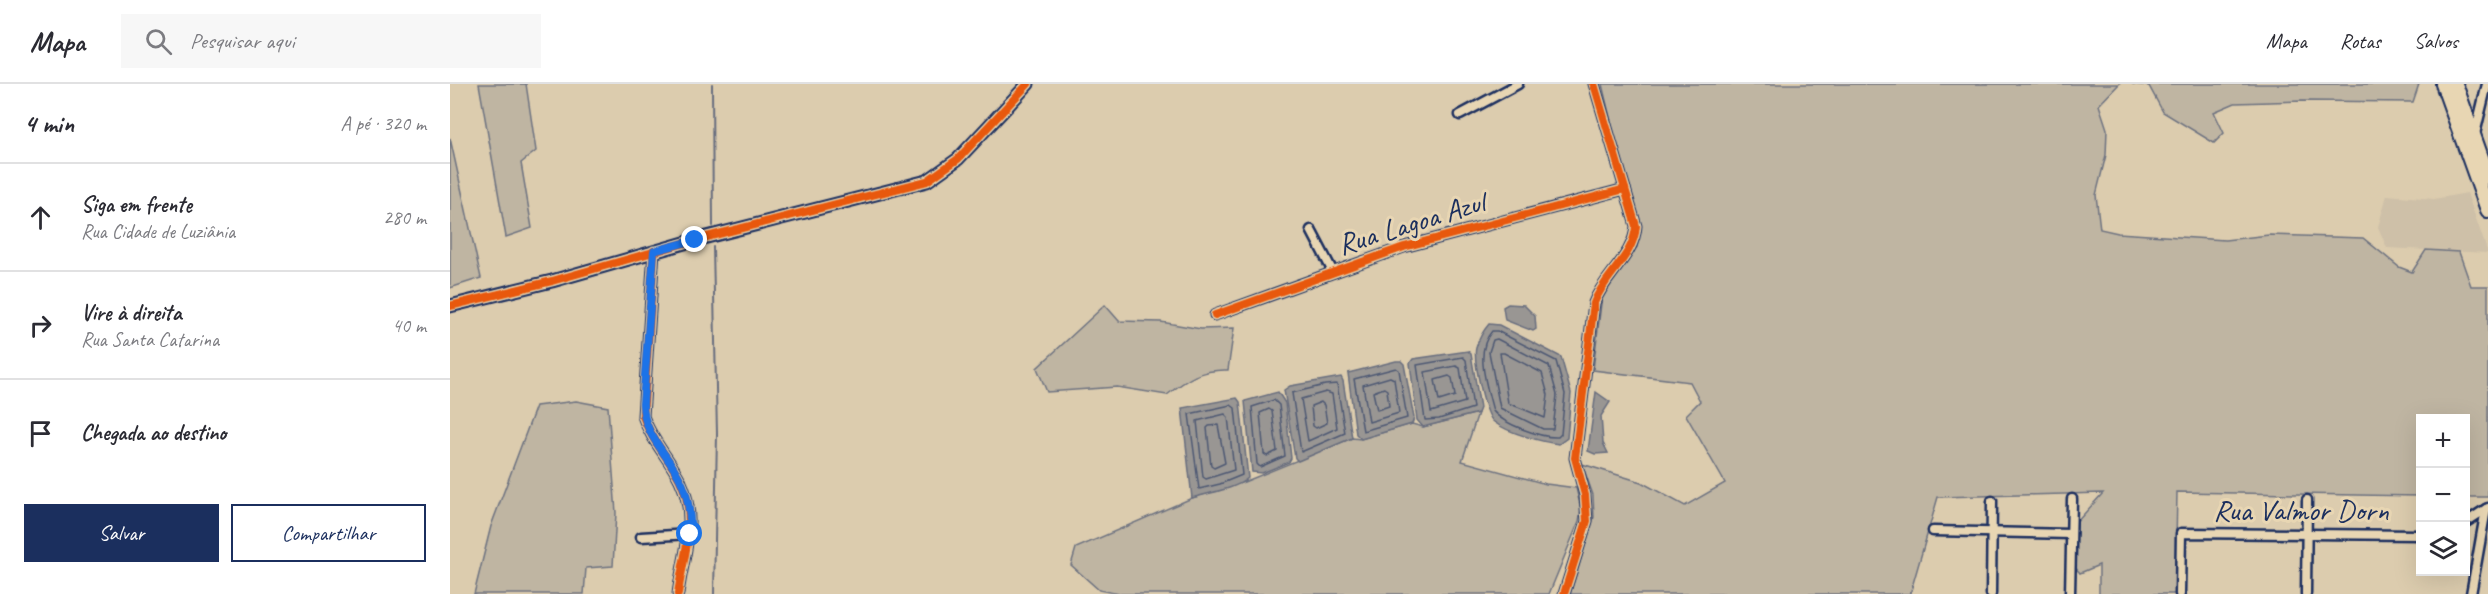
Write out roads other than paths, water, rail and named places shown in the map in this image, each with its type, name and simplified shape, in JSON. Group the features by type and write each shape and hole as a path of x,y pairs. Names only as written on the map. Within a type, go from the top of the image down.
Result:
{"main road":[{"path":"2443,84 2488,210"},
{"path":"2455,84 2488,177"}],"street":[{"path":"450,306 927,181 958,159 1028,84"},
{"path":"1460,116 1518,84"},
{"path":"1564,594 1587,521 1586,501 1575,459 1594,303 1598,292 1636,236 1636,226 1594,84"},
{"path":"2474,138 2487,84"},
{"name":"Rua Lagoa Azul","path":"1215,315 1404,247 1625,189"},
{"path":"1311,230 1333,272"},
{"path":"654,251 643,416 647,427 680,479 688,513 690,534 678,594"},
{"path":"2070,594 2072,499"},
{"path":"2306,594 2307,500"},
{"path":"1991,594 1992,501"},
{"path":"2470,519 2487,508"},
{"path":"2472,594 2487,508"},
{"path":"1933,531 2071,534"},
{"path":"641,537 690,534"},
{"name":"Rua Valmor Dorn","path":"2180,594 2181,534 2416,535"}],"water":[{"path":"1508,304 1524,305 1535,316 1536,329 1533,331 1505,320 1503,307"},
{"path":"1489,324 1499,325 1561,357 1571,393 1567,438 1559,444 1516,433 1500,426 1491,418 1480,387 1476,363 1476,348"},
{"path":"1468,351 1471,354 1480,408 1478,413 1423,427 1417,420 1410,363 1413,359"},
{"path":"1396,361 1404,364 1414,418 1412,424 1361,439 1356,434 1348,373"},
{"path":"1341,377 1352,438 1298,461 1295,458 1284,390 1290,386"},
{"path":"1278,392 1285,403 1291,458 1289,462 1262,473 1252,472 1245,401"},
{"path":"1596,392 1610,402 1601,416 1603,443 1608,453 1595,454 1588,451"},
{"path":"1237,398 1240,402 1248,478 1229,488 1192,498 1182,408"}],"waterway":[{"path":"712,84 713,226"},
{"path":"713,247 717,434 714,594"}]}
